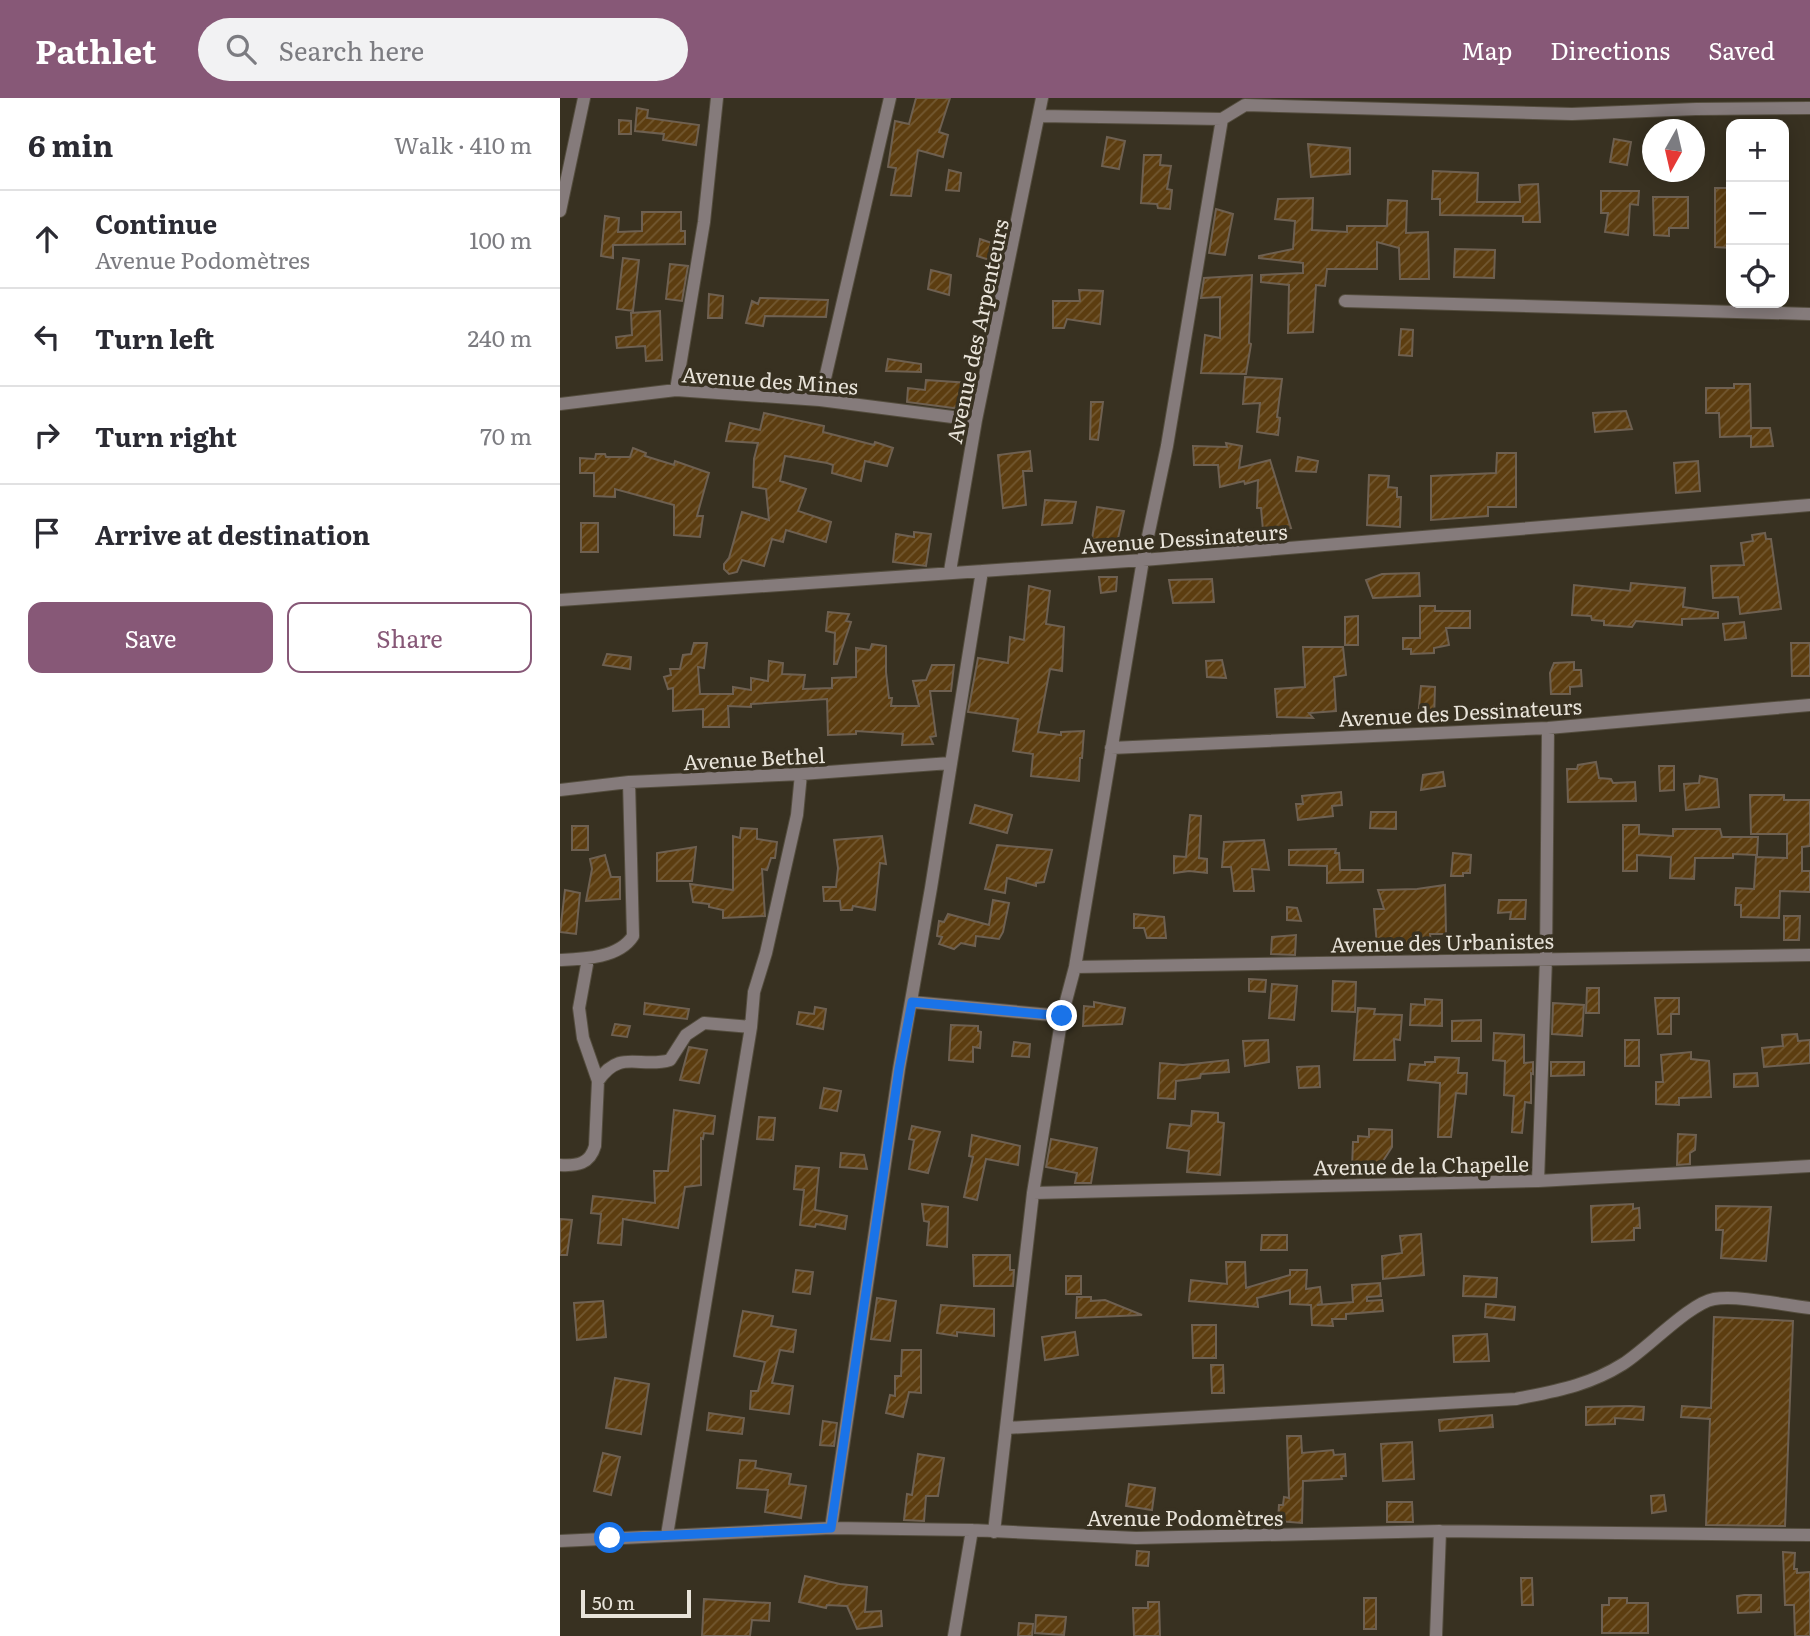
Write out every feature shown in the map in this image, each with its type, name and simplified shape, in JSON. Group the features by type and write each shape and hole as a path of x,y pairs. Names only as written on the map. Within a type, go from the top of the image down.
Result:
{"street":[{"path":"560,211 584,98"},
{"path":"676,390 704,222 717,98"},
{"path":"820,400 890,98"},
{"name":"Avenue des Arpenteurs","path":"950,571 976,421 1042,98"},
{"path":"1040,116 1222,119 1245,102 1572,114 1810,108"},
{"path":"994,1532 1033,1193 1143,560 1167,446 1222,119"},
{"path":"1345,301 1810,314"},
{"name":"Avenue des Mines","path":"560,404 676,390 820,400 976,421"},
{"name":"Avenue Dessinateurs","path":"560,600 950,571 1143,560 1810,505"},
{"path":"831,1528 897,1083 982,571"},
{"name":"Avenue des Dessinateurs","path":"1111,748 1548,728 1810,705"},
{"path":"1538,1181 1546,958 1548,728"},
{"name":"Avenue Bethel","path":"560,790 629,782 801,774 950,763"},
{"path":"667,1535 751,1027 754,992 766,954 797,815 801,774"},
{"path":"560,960 589,959 625,945 633,936 629,782"},
{"name":"Avenue des Urbanistes","path":"1074,967 1810,955"},
{"path":"560,1166 580,1164 592,1153 598,1081 583,1038 579,1008 589,959"},
{"path":"912,1002 1062,1016"},
{"path":"598,1081 618,1062 658,1063 670,1060 687,1035 704,1023 751,1027"},
{"name":"Avenue de la Chapelle","path":"1033,1193 1538,1181 1810,1166"},
{"path":"1006,1428 1485,1402 1588,1383 1623,1364 1693,1307 1713,1299 1810,1308"},
{"name":"Avenue Podomètres","path":"560,1541 831,1528 972,1530 1136,1538 1440,1531 1810,1535"},
{"path":"954,1636 972,1530"},
{"path":"1436,1636 1440,1531"}],"building":[{"path":"916,98 950,98 939,132 948,135 943,157 918,150 911,196 891,195 896,168 888,167 895,121 909,124"},
{"path":"637,108 648,110 647,118 699,125 696,145 663,140 664,134 635,131"},
{"path":"619,120 631,121 631,134 619,134"},
{"path":"1107,137 1125,141 1119,169 1102,166"},
{"path":"1614,139 1631,142 1627,165 1610,162"},
{"path":"1308,144 1350,148 1350,174 1311,177"},
{"path":"1144,155 1161,155 1160,165 1171,166 1167,189 1172,190 1170,209 1158,208 1157,204 1141,203"},
{"path":"949,170 961,173 959,191 946,190"},
{"path":"1433,171 1478,173 1477,202 1520,202 1519,185 1538,184 1540,222 1523,222 1523,216 1440,215 1440,199 1432,199"},
{"path":"1715,188 1726,188 1726,248 1715,247"},
{"path":"1601,191 1639,191 1638,205 1630,204 1628,235 1605,232 1608,213 1601,213"},
{"path":"1653,197 1688,197 1688,228 1669,228 1669,236 1654,235"},
{"path":"1313,198 1312,230 1347,232 1347,226 1387,226 1388,200 1407,201 1406,233 1428,232 1429,279 1400,279 1399,248 1377,242 1377,269 1327,269 1325,286 1316,285 1313,332 1288,333 1289,285 1261,282 1261,275 1303,273 1303,263 1259,256 1293,249 1295,221 1275,219 1278,199"},
{"path":"1216,209 1233,214 1225,255 1209,253"},
{"path":"642,212 681,212 681,231 685,231 685,244 613,245 613,258 601,256 605,216 619,218 618,232 642,231"},
{"path":"980,239 1003,247 999,263 977,256"},
{"path":"1455,249 1495,250 1494,278 1454,277"},
{"path":"623,258 639,260 633,311 617,309"},
{"path":"670,264 688,266 682,301 666,299"},
{"path":"931,270 951,275 949,295 928,289"},
{"path":"1252,275 1251,344 1246,374 1201,373 1205,335 1220,338 1220,297 1201,298 1204,278"},
{"path":"1079,290 1103,291 1100,324 1067,319 1064,328 1053,328 1053,301 1080,301"},
{"path":"709,294 723,296 722,318 708,318"},
{"path":"760,298 828,300 826,317 765,316 763,326 746,323 752,301 758,304"},
{"path":"660,311 662,360 646,361 645,346 617,348 616,337 632,335 631,313"},
{"path":"1401,329 1413,330 1412,356 1399,355"},
{"path":"888,359 921,364 921,372 886,371"},
{"path":"1245,377 1282,379 1277,417 1280,418 1278,435 1257,432 1260,403 1243,404"},
{"path":"926,380 970,383 969,410 907,402 908,388 925,390"},
{"path":"1734,384 1750,384 1751,428 1770,428 1773,446 1751,447 1751,436 1720,437 1719,413 1706,413 1706,388 1734,388"},
{"path":"1091,402 1103,402 1098,440 1090,439"},
{"path":"1626,411 1632,429 1595,432 1593,413"},
{"path":"764,413 824,426 823,432 893,448 887,466 865,461 861,481 832,473 833,465 827,463 785,456 780,481 806,489 798,511 831,522 826,542 786,530 783,542 772,539 764,566 742,560 737,572 729,574 724,569 724,564 729,558 742,512 769,520 766,489 753,487 754,459 758,443 726,441 730,423 760,430"},
{"path":"1226,443 1242,446 1239,468 1270,460 1291,528 1263,530 1261,508 1257,508 1258,480 1220,487 1218,465 1194,465 1193,446 1227,447"},
{"path":"633,448 646,453 645,456 674,465 675,461 709,473 697,516 703,516 700,537 674,535 674,505 615,489 615,497 594,496 594,473 580,473 580,458 595,459 596,454 605,454 606,457 630,457"},
{"path":"1030,451 1032,471 1023,471 1026,505 1003,508 998,455"},
{"path":"1497,453 1516,453 1516,507 1488,507 1488,516 1431,520 1431,476 1496,473"},
{"path":"1298,457 1318,461 1316,472 1296,471"},
{"path":"1698,461 1700,491 1676,493 1674,463"},
{"path":"1369,475 1389,476 1388,487 1397,488 1397,497 1401,497 1400,527 1367,525"},
{"path":"1045,500 1076,502 1072,523 1042,525"},
{"path":"1097,507 1124,511 1117,543 1092,539"},
{"path":"581,523 598,523 598,552 581,552"},
{"path":"914,532 931,534 926,566 893,562 896,534 914,537"},
{"path":"1765,533 1766,539 1771,539 1781,609 1740,614 1738,597 1713,598 1711,566 1744,565 1741,543 1753,541 1752,535"},
{"path":"1419,573 1420,596 1373,598 1366,580 1382,574"},
{"path":"1099,577 1117,577 1116,591 1101,593"},
{"path":"1212,579 1214,602 1173,603 1169,580"},
{"path":"1631,583 1685,588 1683,607 1718,612 1718,618 1682,619 1682,625 1636,621 1632,627 1604,625 1604,621 1592,620 1591,616 1572,615 1574,585 1630,591"},
{"path":"1029,586 1050,591 1046,624 1064,627 1062,671 1050,669 1038,732 1061,735 1061,732 1084,731 1079,781 1031,776 1033,754 1013,751 1018,719 968,712 978,658 1008,663 1010,637 1024,640"},
{"path":"1420,606 1435,606 1435,611 1470,611 1470,628 1446,628 1449,645 1434,648 1434,653 1411,654 1411,649 1403,649 1403,638 1420,638"},
{"path":"828,612 849,614 846,621 851,622 837,664 834,664 835,633 826,631"},
{"path":"1358,616 1358,645 1345,645 1345,617"},
{"path":"1744,622 1746,638 1725,640 1723,624"},
{"path":"694,643 707,643 704,668 698,667 700,694 733,694 733,687 751,690 751,678 768,681 769,661 783,663 782,674 805,675 803,689 832,688 832,678 856,677 856,648 870,650 872,644 886,646 886,672 889,698 892,698 891,706 919,706 913,681 926,680 932,665 954,665 951,691 930,691 936,736 930,737 933,744 902,745 903,734 856,731 856,734 828,735 827,699 751,704 751,707 728,706 729,727 703,727 703,709 673,711 673,688 668,689 664,677 671,675 670,669 680,669 683,655 691,654"},
{"path":"1791,643 1810,643 1810,676 1792,676"},
{"path":"1303,647 1343,647 1346,675 1334,677 1336,711 1309,713 1313,718 1277,717 1275,689 1305,687"},
{"path":"607,654 631,657 630,669 603,665"},
{"path":"1222,660 1226,678 1207,677 1206,661"},
{"path":"1574,662 1574,670 1581,670 1582,686 1570,687 1570,694 1551,694 1550,673 1554,663"},
{"path":"1421,686 1435,687 1434,720 1418,718"},
{"path":"1596,762 1599,778 1611,779 1613,783 1635,782 1636,801 1568,802 1567,769 1577,769 1578,765"},
{"path":"1659,766 1674,766 1674,790 1660,791"},
{"path":"1443,772 1445,786 1421,790 1423,775"},
{"path":"1700,776 1717,779 1719,807 1686,810 1684,784 1699,783"},
{"path":"1341,792 1342,805 1332,806 1333,816 1298,820 1296,804 1303,804 1302,796"},
{"path":"1750,795 1784,795 1784,800 1810,800 1810,846 1802,847 1802,871 1810,871 1810,892 1780,891 1779,918 1741,917 1741,905 1735,905 1736,888 1754,889 1756,857 1787,858 1787,834 1751,834"},
{"path":"975,805 1012,815 1007,833 970,823"},
{"path":"1371,812 1396,812 1396,829 1370,828"},
{"path":"1190,815 1201,816 1199,858 1207,859 1207,873 1174,873 1174,856 1186,857"},
{"path":"1623,825 1639,825 1639,834 1673,836 1673,829 1720,829 1722,837 1758,837 1757,855 1733,854 1733,858 1695,858 1694,879 1670,878 1671,857 1637,855 1637,871 1623,871"},
{"path":"572,826 588,826 588,850 572,850"},
{"path":"741,828 757,829 757,839 777,842 775,858 771,858 767,870 762,869 765,916 723,918 723,910 709,907 709,904 693,902 690,884 733,890 733,836 740,838"},
{"path":"882,836 886,864 880,863 875,910 853,906 852,910 841,910 840,901 824,901 823,887 836,887 838,868 834,840"},
{"path":"1264,840 1269,870 1252,869 1254,891 1234,891 1231,867 1222,867 1224,842"},
{"path":"997,845 1052,850 1044,882 1036,883 1036,886 1007,878 1005,893 985,889"},
{"path":"696,847 692,881 657,881 657,853"},
{"path":"1336,849 1335,853 1339,853 1340,870 1363,870 1363,882 1327,883 1327,866 1289,865 1289,850"},
{"path":"1453,853 1471,855 1470,873 1451,876"},
{"path":"605,855 611,877 620,877 620,899 586,901 592,869 590,859"},
{"path":"1445,885 1446,934 1430,934 1431,943 1377,946 1374,909 1384,909 1378,890"},
{"path":"565,890 580,893 576,934 560,932"},
{"path":"993,900 1009,903 999,939 976,936 975,946 961,943 954,949 939,944 942,937 937,936 939,921 944,922 948,914 989,925"},
{"path":"1499,900 1526,900 1525,919 1510,919 1511,912 1498,913"},
{"path":"1287,907 1297,908 1301,921 1287,920"},
{"path":"1134,914 1164,917 1166,938 1147,938 1144,928 1134,928"},
{"path":"1784,916 1800,916 1799,940 1784,940"},
{"path":"1296,935 1295,955 1271,954 1272,937"},
{"path":"1249,979 1266,980 1265,992 1249,991"},
{"path":"1333,981 1356,982 1355,1012 1332,1011"},
{"path":"1272,984 1297,986 1294,1020 1269,1018"},
{"path":"1587,988 1599,988 1599,1013 1586,1013"},
{"path":"1655,998 1679,998 1679,1014 1671,1014 1671,1034 1658,1034"},
{"path":"1425,999 1442,1000 1442,1026 1410,1025 1411,1004 1425,1005"},
{"path":"1094,1002 1125,1008 1122,1024 1083,1026 1084,1006 1094,1007"},
{"path":"645,1003 689,1009 687,1019 644,1014"},
{"path":"1553,1003 1584,1005 1582,1036 1552,1034"},
{"path":"815,1007 826,1009 823,1029 797,1024 799,1012 814,1014"},
{"path":"1358,1008 1375,1009 1374,1014 1402,1015 1400,1040 1394,1039 1395,1060 1354,1060"},
{"path":"1481,1020 1481,1041 1452,1041 1452,1021"},
{"path":"615,1024 630,1026 627,1037 612,1035"},
{"path":"951,1025 978,1026 978,1031 981,1032 980,1048 973,1047 973,1062 949,1060"},
{"path":"1494,1033 1524,1035 1524,1063 1533,1062 1531,1103 1525,1102 1522,1133 1512,1132 1514,1096 1504,1095 1505,1061 1493,1060"},
{"path":"1797,1034 1798,1041 1810,1040 1810,1063 1764,1067 1762,1048 1783,1046 1782,1035"},
{"path":"1268,1040 1269,1062 1245,1066 1243,1041"},
{"path":"1625,1040 1639,1040 1639,1066 1625,1066"},
{"path":"1014,1042 1030,1044 1029,1057 1012,1056"},
{"path":"689,1047 707,1050 699,1083 680,1080"},
{"path":"1691,1052 1691,1059 1709,1061 1711,1097 1679,1098 1679,1105 1656,1104 1656,1082 1663,1082 1661,1055"},
{"path":"1435,1057 1459,1058 1458,1073 1467,1073 1466,1094 1456,1093 1451,1137 1438,1137 1440,1083 1408,1080 1410,1064 1425,1065 1425,1062 1435,1062"},
{"path":"1228,1060 1229,1072 1201,1074 1200,1078 1176,1081 1175,1099 1158,1098 1160,1063 1183,1065"},
{"path":"1551,1062 1584,1062 1584,1075 1551,1076"},
{"path":"1319,1066 1320,1087 1299,1088 1297,1067"},
{"path":"1757,1073 1758,1086 1734,1087 1734,1074"},
{"path":"824,1088 841,1091 837,1111 820,1108"},
{"path":"674,1110 715,1116 713,1134 704,1133 703,1139 701,1138 701,1185 685,1187 678,1228 623,1219 621,1245 598,1243 601,1214 591,1213 593,1196 655,1203 654,1171 668,1171"},
{"path":"1192,1111 1218,1113 1218,1122 1224,1123 1220,1175 1187,1172 1189,1151 1167,1148 1170,1124 1191,1126"},
{"path":"759,1117 775,1118 773,1140 757,1139"},
{"path":"912,1126 940,1132 928,1173 909,1169 914,1140 909,1139"},
{"path":"1369,1129 1392,1130 1392,1147 1376,1172 1362,1172 1362,1168 1352,1168 1353,1142 1358,1142 1358,1136 1369,1137"},
{"path":"1678,1134 1696,1135 1695,1150 1690,1153 1690,1164 1677,1165"},
{"path":"972,1135 1020,1146 1018,1165 986,1159 977,1200 964,1197 973,1157 969,1156"},
{"path":"1051,1139 1097,1148 1091,1183 1075,1183 1077,1173 1046,1167"},
{"path":"841,1153 864,1155 867,1169 840,1167"},
{"path":"796,1166 819,1168 815,1210 847,1216 845,1229 816,1224 815,1227 800,1225 804,1190 794,1189"},
{"path":"922,1204 948,1207 947,1247 927,1245 929,1222 924,1221"},
{"path":"1633,1204 1633,1209 1639,1208 1640,1228 1634,1228 1634,1240 1592,1242 1591,1206"},
{"path":"1716,1206 1771,1207 1766,1261 1721,1258 1723,1230 1716,1230"},
{"path":"560,1219 572,1220 567,1255 560,1255"},
{"path":"1421,1234 1424,1275 1383,1279 1382,1256 1402,1253 1400,1236"},
{"path":"1262,1235 1287,1235 1287,1250 1261,1250"},
{"path":"973,1255 1010,1255 1010,1270 1014,1270 1013,1286 974,1286"},
{"path":"1226,1262 1245,1262 1246,1288 1290,1275 1290,1270 1307,1270 1306,1289 1320,1287 1322,1304 1317,1305 1353,1302 1352,1285 1380,1283 1381,1296 1367,1297 1367,1301 1382,1300 1383,1311 1346,1314 1346,1319 1332,1319 1333,1326 1312,1325 1311,1305 1290,1304 1290,1290 1257,1298 1258,1307 1189,1301 1191,1280 1227,1284"},
{"path":"796,1270 813,1272 810,1294 793,1292"},
{"path":"1066,1276 1081,1276 1081,1294 1066,1294"},
{"path":"1464,1276 1497,1278 1496,1297 1463,1296"},
{"path":"1077,1297 1091,1297 1091,1301 1105,1300 1142,1315 1076,1318"},
{"path":"877,1298 896,1301 890,1341 871,1339"},
{"path":"603,1301 606,1337 577,1340 574,1303"},
{"path":"1486,1304 1515,1307 1514,1320 1485,1317"},
{"path":"941,1305 994,1309 994,1336 937,1333"},
{"path":"743,1311 773,1316 771,1326 796,1330 793,1352 780,1350 772,1383 793,1386 789,1414 750,1409 751,1391 758,1391 765,1362 734,1356"},
{"path":"1714,1317 1793,1321 1785,1526 1706,1525 1710,1419 1681,1417 1682,1406 1711,1408"},
{"path":"1192,1325 1216,1325 1216,1358 1193,1358"},
{"path":"1075,1332 1078,1355 1045,1360 1042,1337"},
{"path":"1487,1334 1489,1361 1454,1362 1453,1336"},
{"path":"902,1350 921,1350 921,1393 909,1392 903,1417 886,1413 890,1395 895,1396 895,1376 901,1376"},
{"path":"1211,1365 1223,1365 1224,1393 1212,1393"},
{"path":"615,1378 649,1384 641,1434 606,1428"},
{"path":"1586,1407 1644,1407 1643,1420 1615,1418 1615,1424 1586,1425"},
{"path":"709,1413 744,1418 742,1434 707,1430"},
{"path":"1492,1415 1493,1427 1440,1431 1439,1420"},
{"path":"823,1421 837,1423 834,1446 820,1445"},
{"path":"1287,1436 1301,1436 1302,1453 1333,1450 1334,1455 1345,1454 1346,1476 1341,1476 1342,1479 1303,1481 1302,1523 1278,1521 1279,1505 1283,1505 1284,1497 1289,1498"},
{"path":"1412,1442 1414,1479 1383,1481 1381,1444"},
{"path":"603,1453 620,1457 611,1495 594,1491"},
{"path":"918,1454 944,1458 938,1496 926,1496 924,1521 904,1520 907,1494 912,1495"},
{"path":"740,1460 756,1461 755,1468 791,1474 789,1484 806,1486 801,1518 765,1512 768,1490 737,1488"},
{"path":"1129,1484 1155,1488 1152,1510 1126,1506"},
{"path":"1664,1495 1666,1511 1652,1513 1651,1496"},
{"path":"1387,1502 1412,1502 1413,1522 1387,1522"},
{"path":"1232,1516 1232,1527 1193,1528 1193,1517"},
{"path":"1137,1551 1149,1552 1148,1566 1136,1565"},
{"path":"1783,1552 1795,1553 1794,1569 1797,1569 1797,1573 1810,1572 1810,1636 1795,1636 1794,1605 1785,1605"},
{"path":"805,1576 867,1587 865,1612 881,1611 882,1626 857,1629 847,1606 827,1605 826,1608 799,1602"},
{"path":"1521,1578 1532,1578 1533,1605 1522,1605"},
{"path":"1761,1595 1761,1612 1738,1613 1737,1596"},
{"path":"1364,1598 1376,1598 1376,1629 1364,1629"},
{"path":"1609,1598 1627,1598 1627,1603 1648,1603 1648,1633 1602,1633 1602,1605 1609,1605"},
{"path":"704,1599 770,1603 769,1621 752,1620 750,1636 702,1636"},
{"path":"1148,1602 1159,1602 1160,1636 1134,1636 1133,1608 1148,1608"},
{"path":"1036,1615 1066,1617 1064,1635 1035,1633"},
{"path":"1019,1623 1033,1624 1032,1636 1018,1636"}],"route":[{"path":"610,1538 831,1528 899,1069 912,1002 1062,1016"}]}
